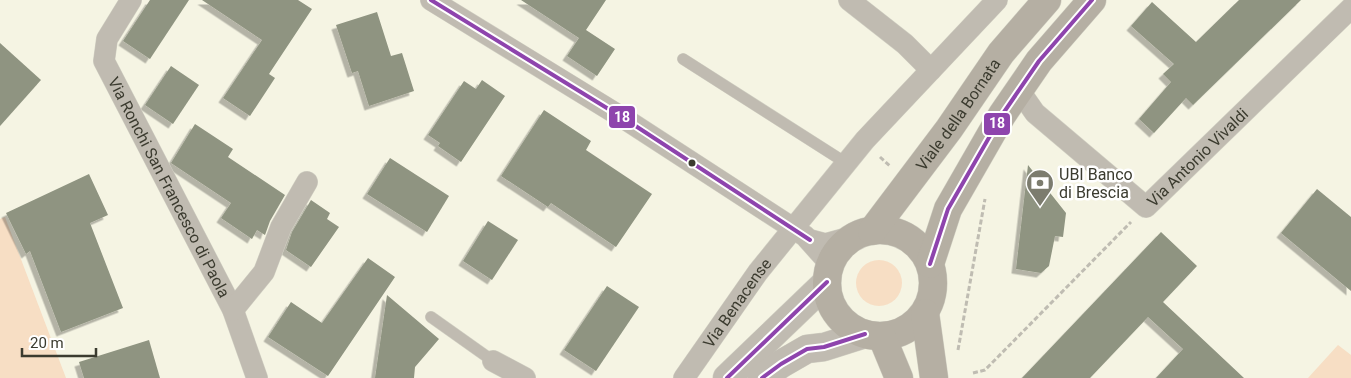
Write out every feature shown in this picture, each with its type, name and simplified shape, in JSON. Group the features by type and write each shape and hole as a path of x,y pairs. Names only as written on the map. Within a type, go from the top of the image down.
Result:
{"main road":[{"name":"Viale della Bornata","path":"863,234 883,218 949,129 1001,52 1047,0"},
{"path":"930,264 948,208 988,138 1039,60 1092,0"},
{"path":"890,231 907,237 921,249 930,264 933,280 932,297 925,313 913,325 898,333 873,336 850,327 838,315 830,300 829,273 840,248 863,234 890,231"},
{"path":"925,313 934,378"},
{"path":"873,336 899,378"}],"street":[{"name":"Via Ronchi San Francesco di Paola","path":"131,0 107,39 104,61 233,310 257,378"},
{"path":"431,0 628,122 810,240 826,244 863,234"},
{"path":"849,0 904,44 931,70"},
{"path":"792,228 865,140 997,0"},
{"name":"Via Antonio Vivaldi","path":"1019,90 1035,112 1146,207 1351,8"},
{"path":"233,310 264,272 281,227 307,182"},
{"name":"Via Benacense","path":"684,378 758,272 792,228"},
{"path":"728,378 829,273 810,240"},
{"path":"762,378 807,349 873,336"},
{"path":"493,361 525,378"}],"lane":[{"path":"683,59 846,163"},
{"path":"431,317 493,361"}],"path":[{"path":"957,358 986,197"},
{"path":"974,372 985,370 1146,207"}],"shaded area":[{"path":"5,217 66,378 0,378 0,219"},
{"path":"874,260 884,260 898,270 902,283 898,296 892,302 884,306 874,306 860,296 856,288 856,278 866,264"},
{"path":"1338,345 1351,355 1351,378 1308,378"}],"building":[{"path":"150,0 189,0 150,59 123,41"},
{"path":"202,0 298,0 312,9 269,74 275,78 250,116 223,98 262,40"},
{"path":"521,0 606,0 586,30 615,49 597,76 567,56 579,38"},
{"path":"1239,0 1301,0 1193,105 1186,98 1154,133 1139,119 1171,82 1163,74 1174,64 1131,26 1152,2 1196,42"},
{"path":"377,12 391,56 402,53 414,91 369,106 358,71 352,73 336,25"},
{"path":"0,43 41,80 0,126"},
{"path":"171,66 199,85 173,124 145,105"},
{"path":"482,80 505,96 461,162 438,146 440,143 428,135 464,81 476,89"},
{"path":"544,110 591,141 586,150 652,194 616,247 551,203 548,207 501,176"},
{"path":"195,124 233,149 228,157 285,195 270,221 265,235 257,230 252,239 221,218 231,203 171,163"},
{"path":"390,158 449,196 427,232 367,194"},
{"path":"1028,165 1066,213 1063,237 1055,236 1049,266 1041,273 1016,269"},
{"path":"89,174 108,215 90,223 123,308 61,332 30,251 26,254 6,213"},
{"path":"1317,189 1351,217 1351,291 1281,233"},
{"path":"311,200 330,213 327,219 339,227 311,267 286,250 292,232"},
{"path":"488,221 518,240 492,280 463,261"},
{"path":"1161,232 1197,266 1163,302 1244,378 1156,378 1183,349 1148,317 1090,378 1022,378"},
{"path":"368,258 395,277 328,376 268,337 291,302 322,323"},
{"path":"607,286 639,307 596,371 564,350"},
{"path":"387,295 439,339 415,367 414,378 375,378"},
{"path":"149,340 160,378 84,378 79,362"}],"transit line":[{"name":"18","path":"431,0 628,121 810,240"},
{"name":"18","path":"930,264 948,209 1002,115 1039,61 1092,0"},
{"name":"18","path":"727,378 827,282"},
{"name":"18","path":"762,378 807,349 824,347 865,334"}],"place":[{"name":"UBI Banco di Brescia","path":"1040,207"}]}
